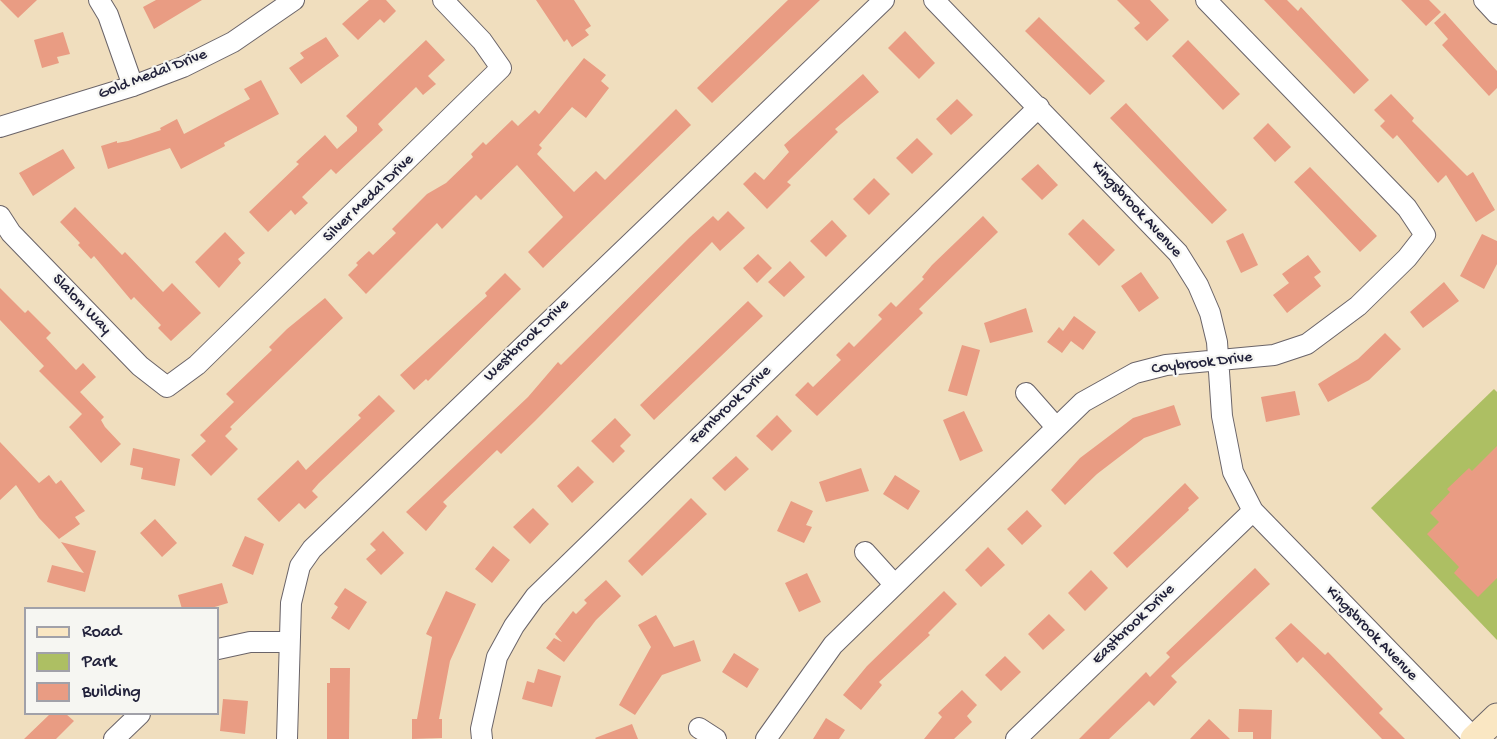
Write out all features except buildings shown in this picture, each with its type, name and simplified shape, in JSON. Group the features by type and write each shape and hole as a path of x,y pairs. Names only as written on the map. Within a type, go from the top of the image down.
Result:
{"street":[{"path":"99,0 108,15 133,86"},
{"name":"Gold Medal Drive","path":"0,127 133,86 183,67 233,42 294,0"},
{"name":"Silver Medal Drive","path":"167,387 205,357 501,68 482,40 443,0"},
{"name":"Westbrook Drive","path":"287,739 289,642 294,586 300,566 312,549 355,505 884,0"},
{"name":"Kingsbrook Avenue","path":"934,0 1178,253 1198,285 1210,313 1218,361 1222,416 1233,472 1253,511 1474,739"},
{"name":"Coybrook Drive","path":"766,739 833,645 1083,402 1135,373 1166,365 1274,355 1307,344 1358,306 1407,258 1425,235 1407,208 1206,0"},
{"name":"Fernbrook Drive","path":"482,739 481,729 497,657 535,597 1039,108"},
{"name":"Slalom Way","path":"0,216 11,232 140,366 167,387"},
{"path":"1026,393 1056,427"},
{"name":"Eastbrook Drive","path":"1016,739 1253,511"},
{"path":"865,552 894,584"},
{"path":"219,649 250,642 289,642"},
{"path":"114,739 139,715"},
{"path":"1474,739 1497,717"},
{"path":"699,728 716,739"}],"green space":[{"path":"1494,389 1497,392 1497,640 1371,508"}]}
